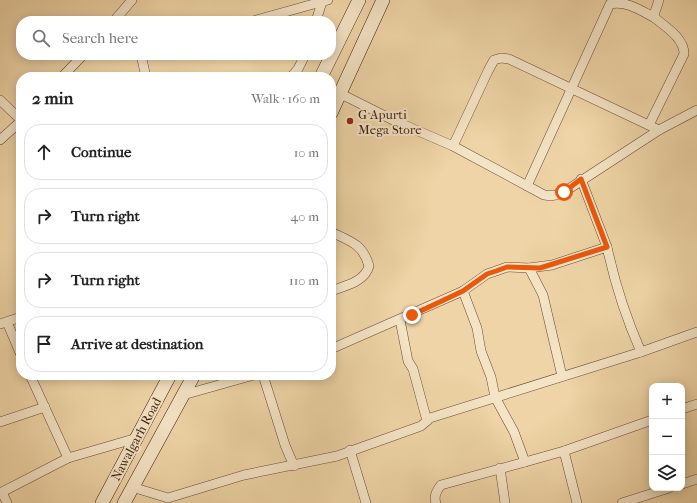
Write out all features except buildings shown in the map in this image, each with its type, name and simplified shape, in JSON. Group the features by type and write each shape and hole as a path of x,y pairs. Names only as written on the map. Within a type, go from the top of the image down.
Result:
{"street":[{"path":"118,16 132,0"},
{"path":"336,48 359,0"},
{"path":"384,0 336,91 395,121 453,146 544,195 557,196 581,179 659,130 697,110"},
{"path":"655,18 655,12 659,0"},
{"path":"271,16 325,1"},
{"path":"318,16 325,1"},
{"path":"527,186 610,4 618,2 655,18 677,37 684,46 684,54 649,125"},
{"path":"453,146 494,60 501,58 509,59 659,130"},
{"path":"67,72 78,60"},
{"path":"142,60 145,72"},
{"path":"295,72 302,60"},
{"path":"324,72 330,60"},
{"path":"0,100 16,116"},
{"path":"0,140 16,126"},
{"path":"581,179 607,247 618,292 641,352"},
{"path":"336,234 354,243 362,249 369,266 367,272 360,279 336,289"},
{"path":"336,347 463,291 487,274 507,267 529,268 552,265 607,247"},
{"path":"529,268 543,295 562,376"},
{"path":"463,291 477,328 481,351 491,377 495,397 514,432 525,462"},
{"path":"16,318 3,323 16,346"},
{"path":"400,320 408,361 413,369 427,421"},
{"path":"132,487 168,498 244,475 337,456 350,450 421,426 430,418 641,352 697,332"},
{"path":"32,380 68,458"},
{"name":"Nawalgarh Road","path":"102,503 166,380"},
{"path":"124,503 191,380"},
{"path":"183,395 236,380"},
{"path":"265,380 285,445 294,466"},
{"path":"685,408 697,404"},
{"path":"0,422 45,407"},
{"path":"436,503 435,500 437,490 441,484 564,451 649,421"},
{"path":"7,503 1,493 68,458 137,438"},
{"path":"350,450 366,503"},
{"path":"564,451 577,503"},
{"path":"500,468 505,503"},
{"path":"685,483 697,479"},
{"path":"622,503 660,491"}],"place":[{"name":"G Apurti Mega Store","path":"350,121"}],"route":[{"path":"412,315 463,291 487,274 507,267 540,268 589,254 607,247 581,179 564,192"}]}
